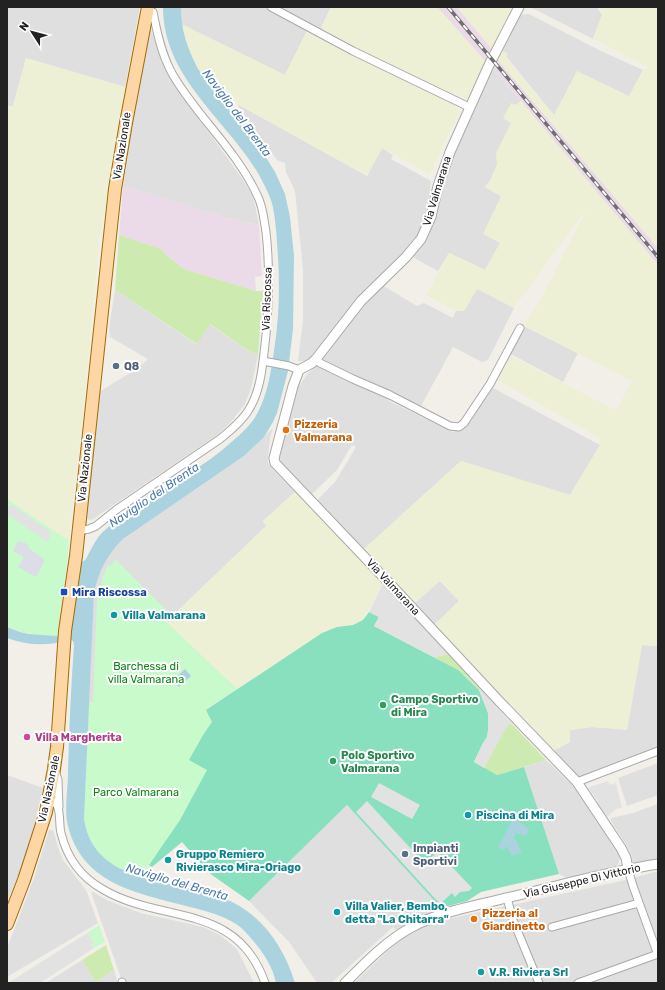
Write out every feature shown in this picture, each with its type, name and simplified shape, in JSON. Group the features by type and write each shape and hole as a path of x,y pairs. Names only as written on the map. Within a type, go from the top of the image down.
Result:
{"main road":[{"name":"Via Nazionale","path":"7,924 24,880 46,812 54,768 57,747 65,631 78,531 116,182 148,8"}],"street":[{"path":"271,7 353,51 469,107"},
{"name":"Via Valmarana","path":"519,7 469,107 450,152 438,186 431,218 421,239 406,257 361,301 316,359 299,370 293,386 274,458 275,463 577,782 621,848 626,858 628,869"},
{"name":"Via Riscossa","path":"78,531 89,530 96,526 116,510 220,439 234,427 251,406 265,361 269,296 268,261 264,221 259,198 232,152 180,86 172,73 164,55 152,12 148,8"},
{"path":"316,359 353,379 390,395 450,426 459,427 464,423 486,390 520,328"},
{"path":"265,361 289,366 299,370"},
{"path":"577,782 658,751"},
{"path":"54,768 58,780 58,822 61,834 71,859 81,872 92,883 123,899 201,920 222,928 233,935 248,951 255,961 265,983"},
{"path":"49,800 54,801 59,807"},
{"path":"46,812 51,814 58,822"},
{"name":"Via Giuseppe Di Vittorio","path":"345,983 385,945 418,923 446,913 507,898 628,869 658,864"},
{"path":"578,983 658,955 628,869"},
{"name":"Via Giuseppe Di Vittorio","path":"507,898 513,920 539,983"},
{"path":"552,927 639,903"}],"shaded area":[{"path":"7,7 140,7 125,87 26,58 13,106 7,106"},
{"path":"181,7 331,7 319,32 309,27 285,75 181,24"},
{"path":"437,7 457,7 492,49 486,62"},
{"path":"530,7 597,7 602,15 593,39"},
{"path":"529,14 599,50 643,70 629,97 554,115 500,49 518,15"},
{"path":"151,29 165,69 173,83 253,196 259,225 224,217 123,186 147,37"},
{"path":"497,59 658,248 658,265 492,68"},
{"path":"492,68 521,101 504,118 512,123 497,153 497,165 490,181 485,187 501,196 500,243 485,270 449,253 438,271 411,256 439,194 475,104"},
{"path":"239,105 367,176 382,148 393,155 391,159 431,181 427,215 418,236 410,248 372,283 315,354 310,359 305,361 298,361 303,321 303,269 295,191 286,172 285,163 277,160 238,106"},
{"path":"123,186 224,217 259,225 262,276 255,277 256,291 184,269 166,255 161,249 119,235"},
{"path":"382,285 417,306 424,303 453,318 456,311 464,311 477,288 514,308 488,360 482,362 453,347 420,408 400,396 320,359 365,303"},
{"path":"115,290 196,344 209,324 249,351 258,355 251,388 245,404 230,423 217,435 90,520 87,519 86,516 99,392 135,370 148,359 110,337 109,328"},
{"path":"524,326 578,353 563,382 511,354 511,348"},
{"path":"318,364 385,395 389,401 453,432 455,429 460,432 493,388 600,445 570,495 461,461 364,549 319,506 317,502 318,499 335,482 356,447 352,445 337,470 310,496 278,460 298,388 308,373"},
{"path":"273,428 270,438 268,463 295,492 263,521 267,526 166,622 237,689 158,742 91,702 89,703 94,594 97,580 106,559 123,539 244,456"},
{"path":"12,505 51,532 48,542 7,514 7,507"},
{"path":"18,541 25,543 29,546 28,548 45,560 36,577 18,567 24,557 13,551"},
{"path":"439,580 459,601 434,625 414,604"},
{"path":"384,581 450,654 434,657 374,626 379,617 369,612"},
{"path":"642,645 658,646 658,748 578,777 553,751 570,742 569,730 592,727 627,729"},
{"path":"481,689 511,723 506,728 484,768 474,762 487,737 488,731 488,713 479,690"},
{"path":"546,760 576,789 611,840 620,858 618,865 567,878 559,874 524,767"},
{"path":"658,763 658,795 627,806 618,778"},
{"path":"7,775 43,788 33,830 19,875 7,901"},
{"path":"608,781 610,785 616,783 622,808 616,809 607,817 589,789 590,787"},
{"path":"379,783 420,805 412,819 371,797"},
{"name":"Impianti Sportivi","path":"367,801 424,863 438,852 472,888 469,891 460,892 455,897 452,893 440,904 356,812"},
{"path":"658,804 658,859 633,865 632,856 611,821 611,818 633,813"},
{"path":"347,805 441,908 413,920 397,931 393,927 331,983 317,983 289,942 249,901"},
{"path":"49,830 53,830 63,860 86,890 98,923 7,977 7,948 34,878"},
{"path":"658,871 658,983 354,983 399,940 420,927 452,918 630,879"},
{"path":"91,892 109,901 141,913 203,927 220,935 237,949 254,983 127,983 125,977 121,978"},
{"path":"87,933 94,942 91,944 94,948 40,983 8,983"},
{"path":"82,960 96,982 114,970 118,983 46,983"}],"green space":[{"path":"331,7 437,7 486,62 467,99 388,67 451,102 460,110 430,175 382,148 367,176 239,105 219,82 213,88 198,69 190,54 181,24 285,75 309,27 319,32"},
{"path":"457,7 514,7 492,49"},
{"path":"600,7 658,7 658,248 497,59 500,49 508,54 506,58 554,115 577,71 629,96 643,70 649,68 593,39 602,15"},
{"path":"26,58 125,87 99,245 83,416 69,541 7,499 7,106 13,106"},
{"path":"521,101 658,265 658,646 642,645 627,730 592,727 570,730 570,742 553,751 434,625 459,601 440,581 414,604 364,549 461,461 570,495 600,445 598,437 495,379 508,355 616,410 632,381 524,326 541,299 587,208 514,308 477,289 464,311 456,311 426,295 449,253 485,270 500,243 483,234 501,196 485,187 490,181 497,165 496,153 511,123 503,118 511,103 515,105"},
{"path":"119,235 161,249 166,255 184,269 256,291 263,291 258,355 249,351 210,324 197,344 115,290"},
{"path":"295,492 384,581 363,620 352,625 337,627 322,633 237,689 166,622 266,526 263,521"},
{"path":"7,499 69,541 57,636 25,633 7,627"},
{"path":"116,560 172,616 166,622 237,689 206,710 212,722 203,735 208,770 180,820 149,865 144,878 118,868 105,859 92,843 84,819 89,703 93,702 97,600 102,578 108,565 111,565"},
{"name":"Polo Sportivo Valmarana","path":"369,612 379,617 374,626 458,670 479,690 488,713 488,731 487,737 474,762 497,775 524,767 559,874 481,892 467,901 441,908 347,805 249,901 212,875 182,842 152,867 149,865 180,820 207,770 189,760 212,722 206,710 322,633 337,627 353,625 363,620"},
{"path":"450,654 481,689 479,690 465,676 434,657"},
{"path":"511,723 546,760 497,775 484,768 506,727"},
{"path":"99,925 105,942 94,948 91,944 94,942 87,933"},
{"path":"106,945 114,970 96,982 82,960"}],"water":[{"path":"163,7 181,7 185,39 198,69 267,159 285,194 290,217 294,256 293,329 288,371 277,413 264,437 244,456 123,539 104,564 98,578 94,594 84,819 92,842 105,859 123,870 145,878 214,895 234,903 245,910 264,927 279,947 286,959 295,983 276,983 271,967 262,952 239,926 231,921 221,916 155,898 118,885 101,875 87,863 76,846 68,826 66,813 73,641 70,640 46,644 31,644 7,638 7,627 29,634 57,636 71,629 81,562 86,559 99,536 122,516 219,453 250,425 262,403 267,389 276,339 279,304 278,257 273,207 269,194 258,173 184,76 173,55 166,32"},
{"path":"185,669 191,676 179,687 173,680"},
{"path":"513,819 526,826 529,830 525,836 517,833 514,837 522,852 512,856 507,846 504,850 498,847"}],"railway":[{"path":"448,7 658,257"}],"place":[{"name":"Q8","path":"116,366"},
{"name":"Pizzeria Valmarana","path":"286,430"},
{"name":"Mira Riscossa","path":"64,592"},
{"name":"Villa Valmarana","path":"114,615"},
{"name":"Campo Sportivo di Mira","path":"383,705"},
{"name":"Villa Margherita","path":"27,737"},
{"name":"Polo Sportivo Valmarana","path":"333,761"},
{"name":"Piscina di Mira","path":"468,815"},
{"name":"Impianti Sportivi","path":"405,854"},
{"name":"Gruppo Remiero Rivierasco Mira-Oriago","path":"168,860"},
{"name":"Villa Valier, Bembo, detta \"La Chitarra\"","path":"337,912"},
{"name":"Pizzeria al Giardinetto","path":"474,919"},
{"name":"V.R. Riviera Srl","path":"481,972"}],"water label":[{"name":"Naviglio del Brenta","path":"237,113"},
{"name":"Naviglio del Brenta","path":"154,495"},
{"name":"Naviglio del Brenta","path":"177,882"}],"park label":[{"name":"Barchessa di villa Valmarana","path":"146,672"},
{"name":"Parco Valmarana","path":"136,792"}]}
